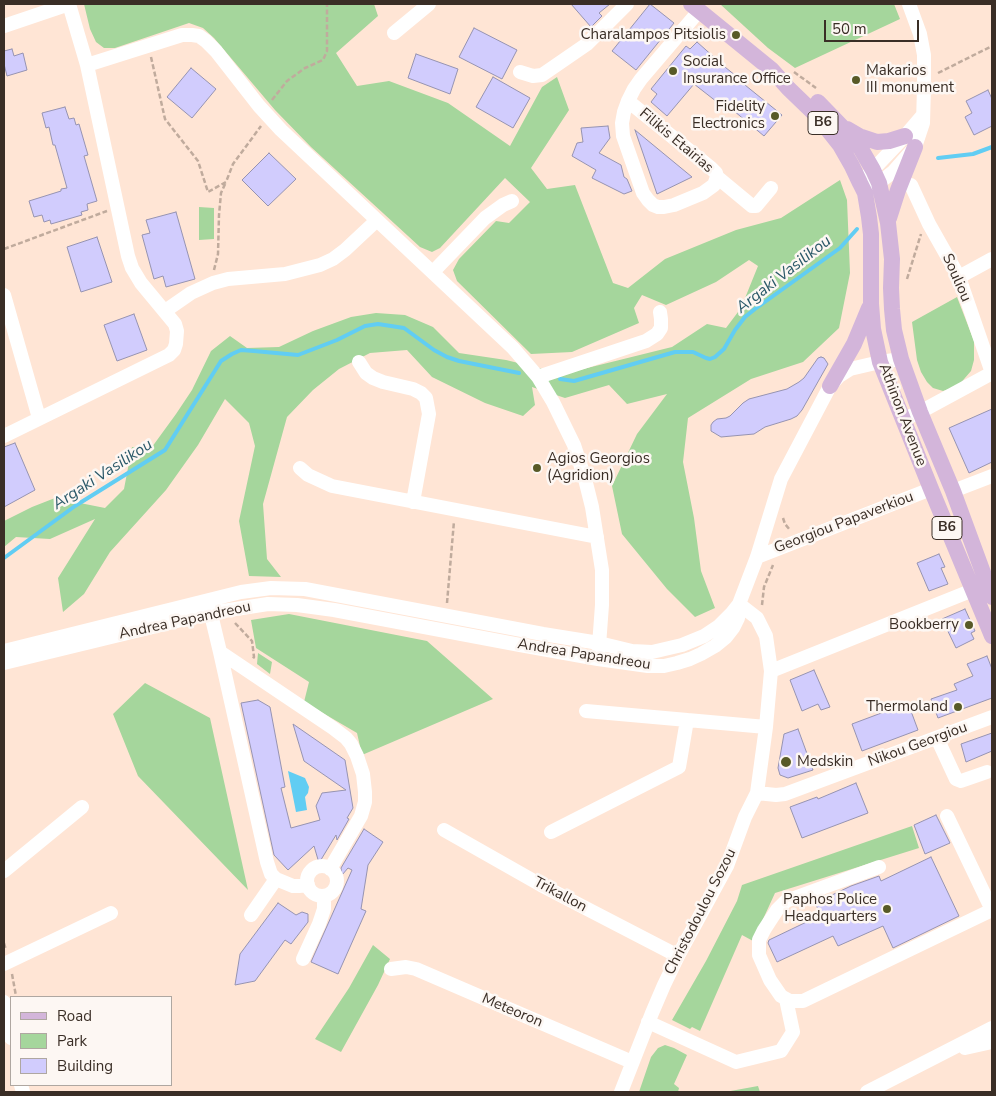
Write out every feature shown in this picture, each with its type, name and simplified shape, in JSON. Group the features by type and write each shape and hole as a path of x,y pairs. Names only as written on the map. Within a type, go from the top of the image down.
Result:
{"main road":[{"name":"B6","path":"695,7 783,71 813,97 861,149 876,176"},
{"name":"B6","path":"783,71 788,88 829,130 848,158 863,188"},
{"path":"841,126 859,136 878,142 910,142 888,223"},
{"name":"Athinon Avenue","path":"876,176 888,223 892,259 891,288 894,330 901,359 992,594"},
{"name":"Athinon Avenue","path":"863,188 871,234 873,329 880,362 992,636"},
{"path":"830,386 854,344 871,304"}],"street":[{"path":"4,26 69,4 87,65 132,268 141,284 174,324 177,331 174,350 169,354 4,436"},
{"path":"394,33 429,4"},
{"path":"520,72 533,76 542,75 587,44 627,4"},
{"path":"863,188 910,142 923,114 924,55 920,34 909,4"},
{"name":"Filikis Etairias","path":"628,101 711,168 717,177 714,185 703,193 674,205 658,207 653,205 643,193 623,136 622,123 624,112 628,101 634,89 695,7"},
{"path":"87,65 182,35 199,36 206,40 266,114 513,348 538,377 553,402 574,446 585,479 602,570 602,605 598,659"},
{"path":"717,177 752,206 756,206 771,188"},
{"name":"Souliou","path":"911,185 929,224 959,277 992,373"},
{"path":"432,272 485,218 512,201"},
{"path":"164,311 192,293 213,283 228,279 285,274 320,265 333,259 345,250 376,220"},
{"path":"959,277 992,259"},
{"path":"4,295 39,418"},
{"path":"538,377 646,341 657,334 661,328 660,312"},
{"path":"739,604 781,479 830,386 839,376 850,369 901,359"},
{"path":"359,362 366,373 373,378 413,388 426,398 430,414 413,502"},
{"path":"904,419 992,373"},
{"path":"300,468 308,475 332,486 597,537"},
{"path":"953,491 992,476"},
{"name":"Georgiou Papaverkiou","path":"756,557 931,489"},
{"name":"Andrea Papandreou","path":"4,663 209,607 241,592 271,588 304,589 534,633 599,643 632,651 647,652 668,649 704,636 719,626 739,604"},
{"path":"771,671 973,590"},
{"name":"Andrea Papandreou","path":"4,651 209,607 268,604 297,605 334,610 520,646 598,659 657,666 677,663 701,654 715,646 733,628 738,618 739,604"},
{"name":"Christodoulou Sozou","path":"621,1092 648,1022 678,956 727,866 745,817 757,792 771,671 766,636 757,618 739,604"},
{"path":"209,607 271,874 276,879 293,886 308,885"},
{"path":"220,652 333,728 351,744 363,774 365,802 361,816 330,869"},
{"path":"586,711 766,727"},
{"name":"Nikou Georgiou","path":"757,792 776,795 785,794 992,717"},
{"path":"551,832 680,768 686,720"},
{"path":"937,738 956,779 961,781 987,772"},
{"path":"4,871 82,807"},
{"path":"879,866 786,901 777,910 760,940 760,955 770,980 781,996 790,1001 803,1002 992,910 947,816"},
{"name":"Trikallon","path":"444,830 541,885 678,956"},
{"path":"322,866 333,871 336,878 336,886 332,892 324,896 314,894 308,885 309,874 315,868 322,866"},
{"path":"251,915 276,879"},
{"path":"303,959 324,910 324,896"},
{"path":"4,964 112,913"},
{"name":"Meteoron","path":"391,969 406,967 416,969 632,1062"},
{"path":"648,1022 736,1062 781,1051 793,1032 786,998"},
{"path":"4,1002 10,1033"},
{"path":"867,1092 992,1028"},
{"path":"947,1051 992,1042"}],"path":[{"path":"213,274 218,254 219,215 222,193 233,164 287,81 305,68 322,60 327,51 327,4"},
{"path":"148,46 164,119 198,161 208,192 226,182"},
{"path":"924,80 992,46"},
{"path":"783,71 817,89"},
{"path":"4,249 118,207"},
{"path":"906,280 921,233 918,228"},
{"path":"446,616 455,510"},
{"path":"783,518 784,524 790,530 792,544"},
{"path":"763,610 761,603 764,587 771,567 776,560"},
{"path":"232,620 252,641 254,657 248,671"}],"green space":[{"path":"84,4 374,4 378,16 336,53 357,86 389,81 448,103 510,146 542,87 557,77 569,110 531,168 547,189 575,185 613,283 628,288 665,259 736,230 781,218 840,180 847,200 850,273 839,328 803,362 751,379 688,418 683,462 694,518 701,571 715,608 695,617 667,589 622,534 612,486 637,434 667,394 627,404 609,385 565,398 532,387 535,405 523,416 485,403 432,377 407,350 370,353 339,369 313,390 287,417 263,504 267,559 281,577 249,576 239,521 255,446 249,423 225,399 198,445 166,490 110,552 84,594 63,612 58,578 95,519 50,539 16,537 4,547 4,521 55,498 105,508 124,489 132,447 152,447 192,390 211,351 230,336 247,348 279,347 313,331 351,317 376,313 405,315 433,327 459,353 506,360 563,374 672,347 707,324 726,328 741,308 758,266 749,260 716,282 666,305 642,295 634,308 639,323 572,352 531,354 457,281 453,270 459,259 496,221 509,223 530,202 505,178 440,248 432,252 420,247 311,147 275,110 214,38 203,28 189,23 115,48 104,48 96,42 90,29"},
{"path":"720,4 894,4 900,19 795,68 768,48"},
{"path":"199,207 214,208 214,239 199,240"},
{"path":"957,297 974,341 974,360 971,371 958,386 943,391 933,388 921,372 917,360 912,322"},
{"path":"289,614 427,641 493,699 362,755 357,733 304,702 309,682 256,648 251,620"},
{"path":"258,653 272,662 270,674 257,664"},
{"path":"145,683 210,718 248,890 138,776 113,714"},
{"path":"912,826 919,848 775,893 753,941 742,935 700,1031 692,1027 690,1029 672,1020 706,961 737,901 742,885"},
{"path":"373,945 390,959 378,985 341,1052 315,1039 349,988"},
{"path":"665,1045 687,1055 674,1084 679,1088 678,1092 639,1092 651,1057 658,1048"},
{"path":"758,1086 760,1092 725,1092"}],"water":[{"path":"288,771 305,778 309,787 305,797 307,810 296,812"}],"building":[{"path":"571,4 610,4 599,13 602,16 591,27"},
{"path":"650,4 674,23 636,70 612,51"},
{"path":"474,28 517,50 502,79 459,57"},
{"path":"697,42 782,115 764,136 728,106 726,109 694,84 667,116 651,102 657,94 651,89 686,46 690,49"},
{"path":"12,49 14,56 23,53 27,70 7,76 4,64 4,51"},
{"path":"416,54 458,69 450,94 408,78"},
{"path":"191,68 216,89 192,118 167,97"},
{"path":"493,77 530,98 513,128 476,107"},
{"path":"988,90 992,99 992,126 974,135 965,117 972,113 966,101"},
{"path":"65,107 69,119 74,118 76,125 79,124 88,155 84,156 97,201 87,204 88,210 81,212 82,215 51,224 50,220 44,222 42,215 34,217 29,201 67,188 49,127 46,128 42,113"},
{"path":"608,126 610,138 599,153 621,165 624,177 627,179 632,191 624,194 592,178 596,170 572,156 577,143 583,142 581,128"},
{"path":"635,130 692,177 657,194"},
{"path":"269,153 296,179 268,206 242,180"},
{"path":"176,212 195,279 166,287 163,276 154,279 142,235 150,233 146,220"},
{"path":"97,237 112,282 81,292 67,247"},
{"path":"134,314 147,350 117,361 104,325"},
{"path":"821,357 828,364 797,416 765,427 754,434 721,437 711,431 713,422 730,416 749,399 787,389 799,382 818,358"},
{"path":"992,409 992,462 969,473 949,428"},
{"path":"15,443 35,490 4,507 4,447"},
{"path":"939,554 945,567 941,568 948,584 929,591 917,563"},
{"path":"965,609 975,631 971,633 974,639 956,648 942,619"},
{"path":"987,656 992,669 992,698 938,718 931,699 957,690 954,684 973,676 967,664"},
{"path":"814,670 830,707 821,710 818,704 802,711 790,680"},
{"path":"258,700 270,707 285,787 281,788 291,828 320,820 316,806 322,793 346,790 304,761 293,724 345,760 353,808 337,840 336,835 319,863 314,846 288,870 274,855 241,703"},
{"path":"908,703 918,730 862,751 852,724"},
{"path":"798,729 813,770 788,778 780,775 778,768 784,734"},
{"path":"992,733 992,751 966,762 961,744"},
{"path":"856,783 868,813 802,838 790,807 817,797 818,799"},
{"path":"936,815 950,843 925,854 914,825"},
{"path":"364,829 383,842 368,865 361,909 366,911 338,974 311,962 352,870 348,868 342,875 341,868"},
{"name":"Paphos Police Headquarters","path":"931,857 959,916 893,948 883,926 838,946 833,936 777,962 768,943 769,940 821,915 815,903 851,886 879,876 881,881"},
{"path":"278,903 296,915 302,912 308,914 308,922 291,944 285,940 255,981 235,985 240,954"}],"waterway":[{"name":"Argaki Vasilikou","path":"938,158 973,154 992,147"},
{"name":"Argaki Vasilikou","path":"560,379 574,381 675,352 693,352 710,359 715,357 724,349 745,317 840,248 857,229"},
{"name":"Argaki Vasilikou","path":"4,558 75,506 165,450 221,361 241,350 298,355 337,340 365,326 378,324 404,328 447,357 519,373"}],"place":[{"name":"Charalampos Pitsiolis","path":"736,35"},
{"name":"Social Insurance Office","path":"673,71"},
{"name":"Makarios III monument","path":"856,80"},
{"name":"Fidelity Electronics","path":"775,116"},
{"name":"Agios Georgios (Agridion)","path":"537,468"},
{"name":"Bookberry","path":"969,625"},
{"name":"Thermoland","path":"958,707"},
{"name":"Medskin","path":"786,762"},
{"name":"Paphos Police Headquarters","path":"887,909"}]}
